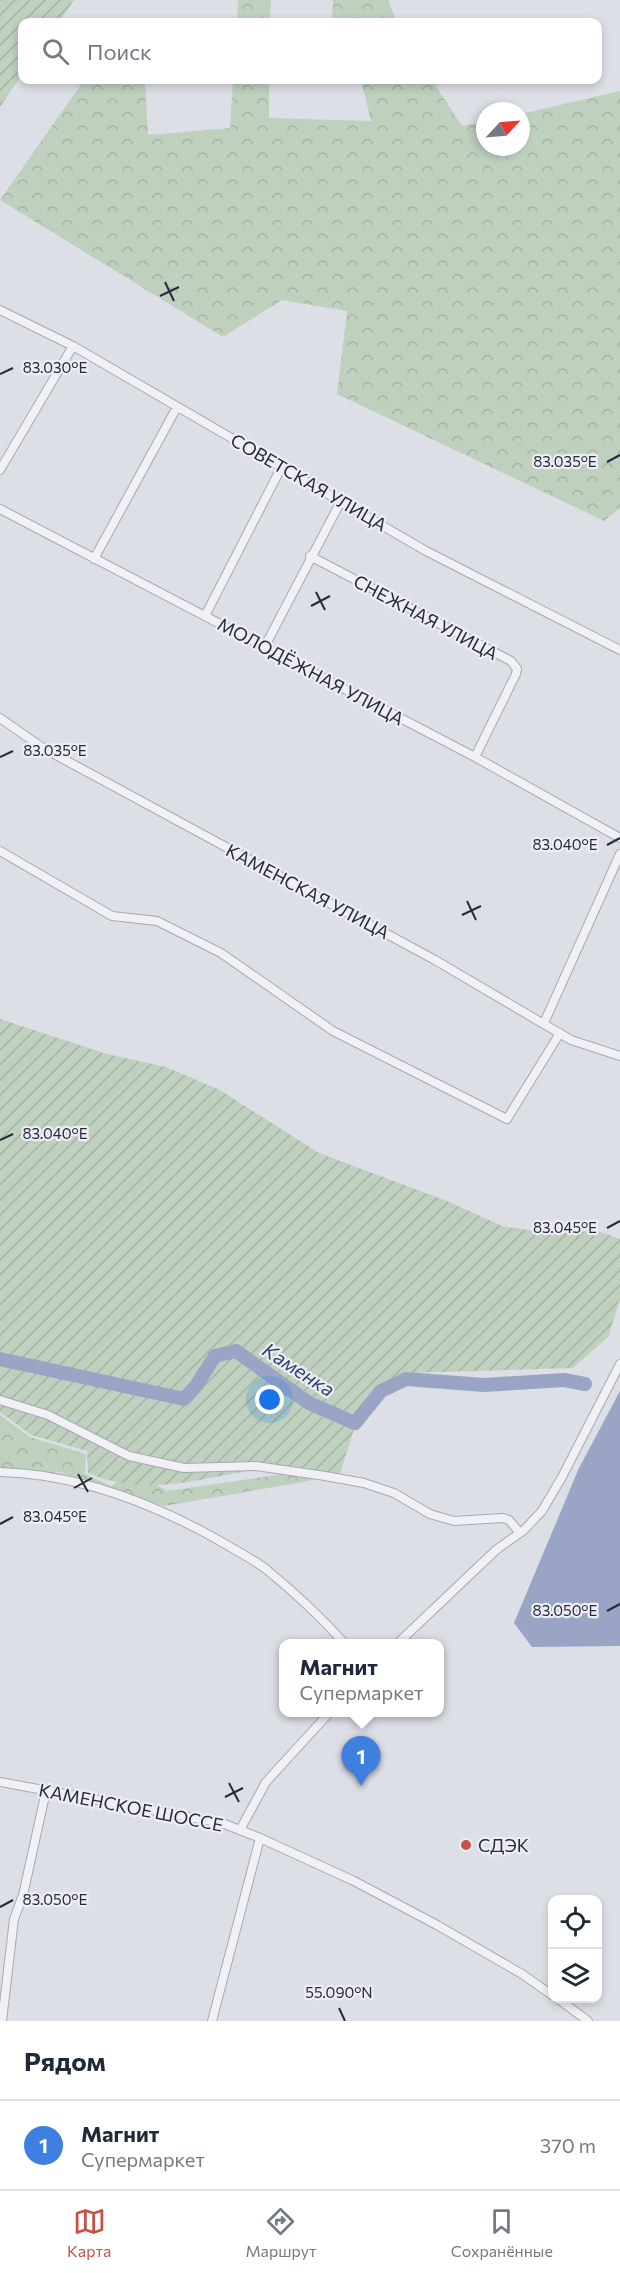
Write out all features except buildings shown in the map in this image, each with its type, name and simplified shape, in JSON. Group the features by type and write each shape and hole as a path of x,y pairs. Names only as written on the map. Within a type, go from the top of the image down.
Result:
{"street":[{"name":"СОВЕТСКАЯ УЛИЦА","path":"0,310 73,346 426,550 620,650"},
{"path":"0,470 73,346"},
{"path":"94,559 177,407"},
{"path":"206,616 282,466"},
{"path":"264,648 310,556 341,501"},
{"name":"МОЛОДЁЖНАЯ УЛИЦА","path":"0,509 475,756 620,838"},
{"name":"СНЕЖНАЯ УЛИЦА","path":"310,556 511,661 517,669 516,674 475,756"},
{"name":"КАМЕНСКАЯ УЛИЦА","path":"0,718 43,748 435,960 571,1040 620,1056"},
{"path":"0,851 112,916 157,921 221,953 333,1031 507,1119 560,1033"},
{"path":"544,1023 620,854"},
{"path":"402,1639 496,1550 520,1533 542,1511 620,1364"},
{"path":"0,1400 48,1415 129,1456 184,1468 256,1466 363,1483 394,1493 430,1514 454,1521 503,1518 509,1520 520,1533"},
{"path":"0,1472 51,1475 118,1494 184,1520 264,1567 322,1619 340,1639"},
{"path":"240,1830 266,1782 326,1717"},
{"name":"КАМЕНСКОЕ ШОССЕ","path":"0,1782 222,1823 354,1881 437,1925 522,1974 548,1992"},
{"path":"2,2021 14,1919 23,1895 46,1791"},
{"path":"212,2021 260,1838"},
{"path":"564,2003 588,2021"}],"green space":[{"path":"0,0 74,0 62,18 18,18 18,80 0,107"},
{"path":"238,0 271,0 270,18 237,18"},
{"path":"333,0 388,0 395,18 332,18"},
{"path":"81,84 145,84 148,135 230,128 233,84 269,84 269,118 371,121 362,84 435,84 462,126 476,124 476,156 530,156 530,112 620,91 620,508 604,521 337,394 347,311 282,300 223,337 0,200"},
{"path":"0,1019 107,1054 166,1067 220,1090 319,1153 447,1201 502,1226 547,1233 597,1231 620,1239 620,1299 608,1337 573,1368 407,1373 377,1388 354,1414 312,1399 239,1345 212,1352 192,1384 182,1394 0,1355"},
{"path":"236,1356 310,1408 355,1426 339,1477 291,1466 162,1485 137,1485 113,1481 88,1473 87,1451 31,1435 0,1412 0,1362 183,1402 198,1390 217,1360"},
{"path":"0,1415 30,1437 86,1454 85,1474 111,1486 135,1471 167,1491 297,1472 296,1454 323,1473 309,1481 164,1506 59,1472 0,1470"}],"water":[{"path":"620,1391 620,1646 532,1647 514,1623 579,1468"}],"waterway":[{"name":"Каменка","path":"0,1359 184,1399 196,1386 215,1356 236,1351 309,1403 355,1423 381,1391 406,1379 484,1385 564,1380 585,1384"}],"place":[{"name":"Магнит","path":"361,1786"},
{"name":"СДЭК","path":"466,1845"}]}
